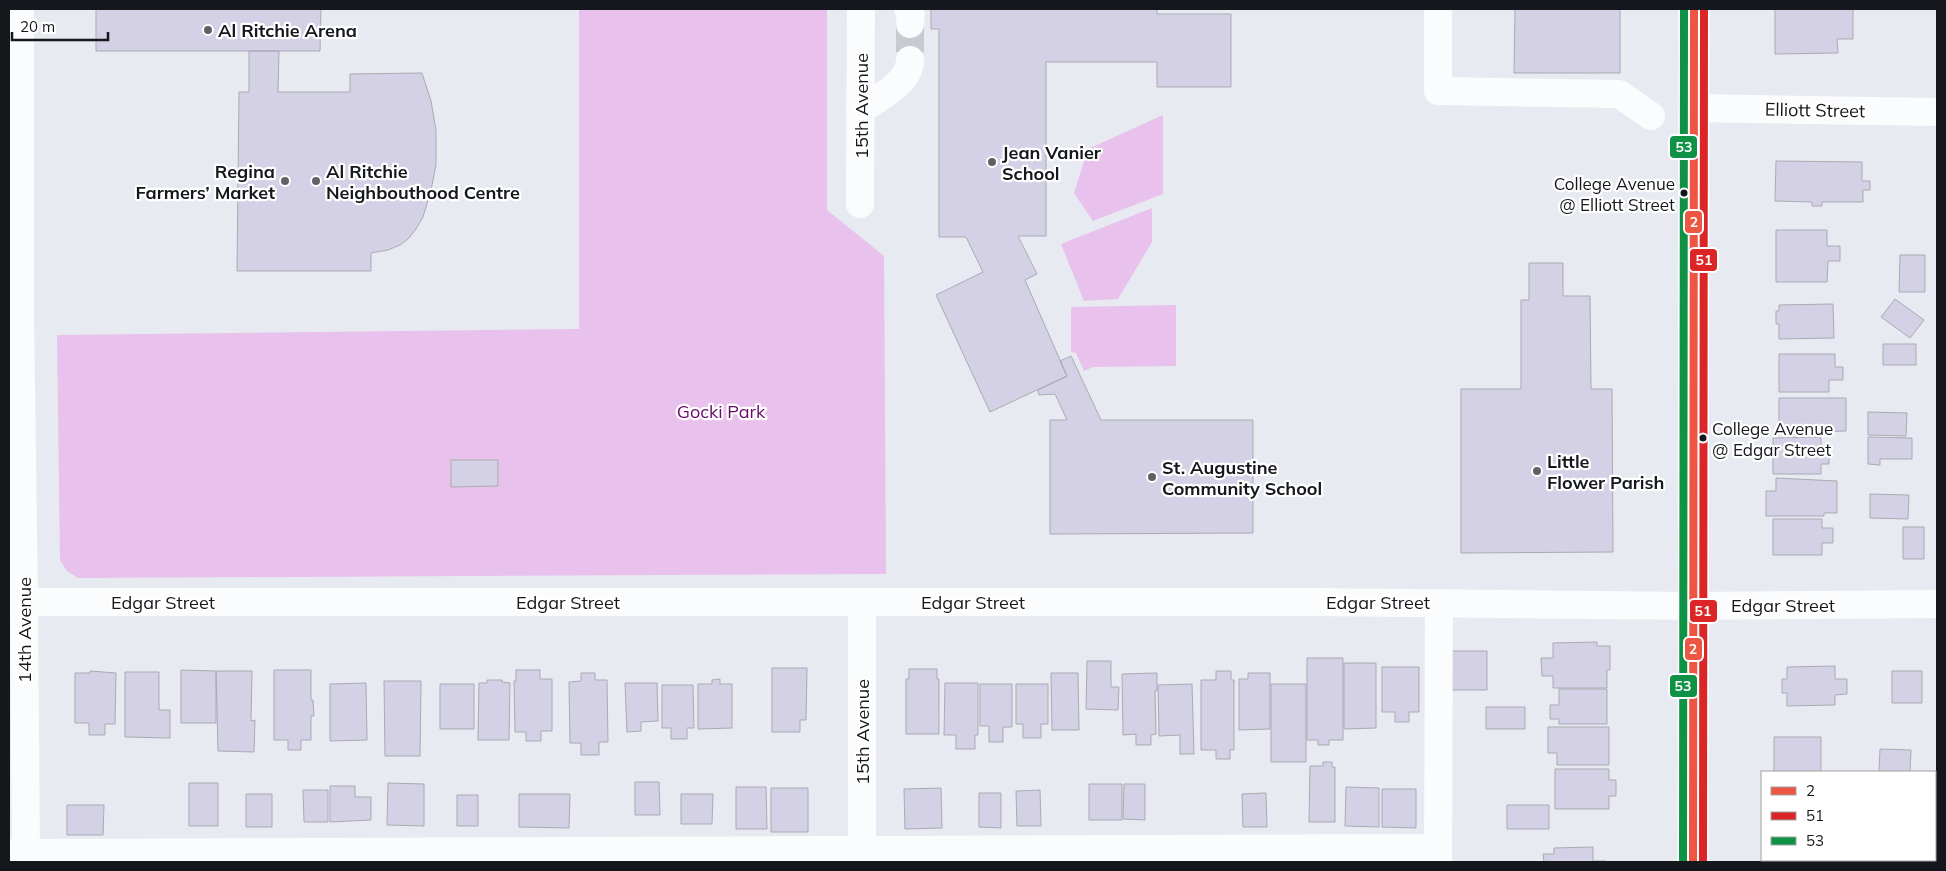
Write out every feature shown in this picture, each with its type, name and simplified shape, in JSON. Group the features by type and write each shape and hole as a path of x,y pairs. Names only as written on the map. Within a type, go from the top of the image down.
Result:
{"street":[{"name":"14th Avenue","path":"20,9 14,105 20,856"},
{"name":"15th Avenue","path":"860,204 861,9"},
{"path":"1438,9 1438,91 1619,94 1651,116"},
{"path":"1693,862 1694,9"},
{"path":"860,110 887,93 901,80 910,66 910,60"},
{"name":"Elliott Street","path":"1694,108 1937,112"},
{"name":"Edgar Street","path":"17,602 1439,603 1693,606 1937,604"},
{"name":"15th Avenue","path":"862,602 862,856"},
{"path":"20,856 1438,855 1439,603"}],"green space":[{"name":"Gocki Park","path":"579,9 827,9 827,210 884,256 886,574 78,578 66,570 60,560 57,335 579,329"},
{"path":"1163,115 1163,194 1093,221 1074,193 1088,149"},
{"path":"1152,208 1152,242 1118,299 1084,301 1061,244"},
{"path":"1176,305 1176,366 1093,367 1084,371 1076,353 1071,352 1071,307"}],"building":[{"name":"Al Ritchie Arena","path":"96,9 321,9 320,51 96,51"},
{"name":"Jean Vanier School","path":"931,9 1157,9 1157,14 1231,14 1231,87 1157,87 1157,62 1046,62 1046,236 1018,236 1037,274 1025,280 1067,376 990,412 936,295 983,272 966,237 939,237 939,29 931,29"},
{"path":"1515,9 1620,9 1620,73 1514,73"},
{"path":"1775,9 1853,9 1853,39 1837,39 1838,53 1775,54"},
{"path":"249,51 279,51 278,92 350,92 350,74 422,73 431,101 436,130 436,165 431,190 423,217 416,229 400,245 388,250 371,253 371,271 237,271 239,92 249,92"},
{"path":"1776,161 1862,162 1862,181 1870,181 1870,190 1863,190 1863,202 1822,202 1822,206 1812,206 1812,202 1775,201"},
{"path":"1776,230 1827,230 1827,246 1840,246 1840,261 1828,261 1827,282 1776,282"},
{"path":"1900,255 1925,255 1925,292 1899,292"},
{"name":"Little Flower Parish","path":"1529,263 1563,263 1563,296 1590,296 1591,389 1612,389 1613,552 1461,553 1461,389 1521,389 1521,300 1529,300"},
{"path":"1895,299 1924,320 1910,338 1881,317"},
{"path":"1833,304 1834,338 1779,339 1779,324 1776,324 1776,311 1779,311 1779,305"},
{"path":"1883,344 1916,344 1916,365 1883,365"},
{"path":"1779,354 1835,354 1835,367 1843,367 1843,380 1829,380 1829,392 1779,392"},
{"name":"St. Augustine Community School","path":"1071,356 1101,420 1253,420 1253,533 1050,534 1050,420 1067,420 1055,394 1039,395 1038,390 1067,376 1060,361"},
{"path":"1779,398 1846,398 1846,431 1779,433"},
{"path":"1868,412 1907,413 1906,436 1868,435"},
{"path":"1821,437 1821,446 1829,446 1829,464 1821,464 1821,474 1773,474 1773,438"},
{"path":"1868,437 1912,438 1912,459 1880,459 1880,465 1868,464"},
{"path":"451,460 498,460 498,486 451,487"},
{"path":"1776,478 1837,481 1837,513 1824,513 1824,516 1766,516 1766,491 1776,491"},
{"path":"1870,494 1909,495 1908,519 1870,518"},
{"path":"1773,519 1822,519 1822,528 1833,528 1833,543 1822,543 1822,555 1773,555"},
{"path":"1903,527 1924,527 1924,559 1903,559"},
{"path":"1597,642 1597,646 1610,646 1610,670 1607,670 1607,688 1553,688 1553,676 1542,676 1541,658 1553,658 1553,643"},
{"path":"1452,651 1487,651 1487,690 1452,690"},
{"path":"1307,658 1343,658 1343,740 1329,740 1329,745 1318,745 1318,740 1307,740"},
{"path":"1087,661 1111,661 1111,687 1119,687 1118,710 1086,709"},
{"path":"1344,663 1376,663 1376,728 1344,729"},
{"path":"1835,666 1835,679 1847,679 1847,694 1835,695 1835,705 1787,706 1787,693 1782,693 1782,679 1787,679 1787,667"},
{"path":"1382,667 1419,667 1419,712 1409,712 1409,722 1395,722 1395,712 1382,712"},
{"path":"772,668 807,668 806,720 800,720 800,732 772,732"},
{"path":"909,669 937,669 937,679 939,679 939,734 906,734 906,679 909,679"},
{"path":"181,670 216,671 216,723 181,723"},
{"path":"274,670 311,670 311,700 313,700 314,716 311,716 311,740 301,740 301,750 288,750 288,740 274,740"},
{"path":"516,670 540,670 540,679 552,679 552,731 541,731 541,741 526,741 526,732 515,732 514,681 516,681"},
{"path":"90,671 116,673 115,724 105,724 105,735 89,735 89,723 75,723 75,673 90,673"},
{"path":"216,671 252,671 251,721 255,720 254,752 218,751"},
{"path":"1216,671 1231,671 1231,680 1234,680 1234,750 1230,750 1230,759 1216,759 1216,750 1201,750 1201,680 1216,680"},
{"path":"1892,671 1922,671 1922,703 1892,703"},
{"path":"125,672 159,672 159,710 170,710 170,738 125,737"},
{"path":"581,673 595,673 595,680 607,680 608,742 599,742 599,755 581,755 581,743 570,743 569,682 581,681"},
{"path":"1051,673 1078,673 1079,730 1052,730"},
{"path":"1157,673 1157,691 1155,691 1156,734 1151,735 1151,745 1136,745 1136,734 1123,735 1122,674"},
{"path":"1248,673 1270,673 1270,729 1239,730 1239,679 1248,679"},
{"path":"720,679 720,684 732,684 732,728 698,729 698,684 712,684 712,680"},
{"path":"487,680 502,680 502,682 510,683 509,740 478,740 479,683 487,683"},
{"path":"384,681 421,681 420,756 385,756"},
{"path":"366,683 367,740 330,741 330,684"},
{"path":"625,683 657,683 658,721 641,722 641,731 627,732"},
{"path":"945,683 978,683 978,735 975,735 975,749 956,749 956,735 944,735"},
{"path":"440,684 474,684 474,729 440,729"},
{"path":"980,684 1012,684 1012,727 1003,727 1003,742 989,742 989,726 980,726"},
{"path":"1016,684 1048,684 1048,724 1041,724 1041,738 1023,738 1023,724 1016,724"},
{"path":"1192,684 1194,754 1180,754 1180,735 1159,736 1158,685"},
{"path":"1271,684 1306,684 1306,762 1271,762"},
{"path":"662,685 693,685 694,728 687,728 687,739 671,739 671,728 662,728"},
{"path":"1559,689 1607,689 1607,724 1559,724 1559,719 1550,719 1550,705 1559,705"},
{"path":"1486,707 1525,707 1525,729 1486,729"},
{"path":"1548,727 1609,727 1609,765 1557,765 1557,753 1548,753"},
{"path":"1774,737 1821,737 1821,771 1774,771"},
{"path":"1880,749 1911,750 1910,771 1879,771"},
{"path":"1323,762 1332,762 1332,767 1335,767 1335,822 1309,822 1310,766 1323,766"},
{"path":"1555,769 1609,769 1609,780 1616,780 1616,796 1609,796 1609,809 1555,809"},
{"path":"635,782 659,782 660,815 635,815"},
{"path":"189,783 218,783 218,826 189,826"},
{"path":"388,783 424,784 424,826 387,825"},
{"path":"1089,784 1122,784 1122,820 1089,820"},
{"path":"1124,784 1145,784 1145,820 1123,819"},
{"path":"330,786 355,786 355,797 371,797 371,820 330,822"},
{"path":"736,787 766,787 767,829 736,829"},
{"path":"1346,787 1379,788 1379,827 1345,826"},
{"path":"771,788 808,788 808,832 771,832"},
{"path":"941,788 942,828 905,829 904,789"},
{"path":"1382,789 1416,789 1416,828 1382,827"},
{"path":"303,790 328,790 328,822 304,822"},
{"path":"1040,790 1041,826 1017,826 1016,791"},
{"path":"979,793 1001,793 1001,828 979,827"},
{"path":"1266,793 1267,827 1243,827 1242,794"},
{"path":"246,794 272,794 272,827 246,827"},
{"path":"519,794 570,794 569,828 519,827"},
{"path":"681,794 713,794 712,824 681,824"},
{"path":"457,795 478,795 478,826 457,826"},
{"path":"67,805 104,805 103,835 67,835"},
{"path":"1507,805 1549,805 1549,829 1507,829"},
{"path":"1593,847 1593,861 1606,862 1544,862 1543,854 1554,854 1554,848"}],"tunnel":[{"path":"910,24 910,60"}],"transit line":[{"name":"53","path":"1683,862 1684,9"},
{"name":"2","path":"1693,862 1694,9"},
{"name":"51","path":"1703,862 1704,9"}],"place":[{"name":"Al Ritchie Arena","path":"208,30"},
{"name":"Jean Vanier School","path":"992,162"},
{"name":"Regina Farmers’ Market","path":"285,181"},
{"name":"Al Ritchie Neighbouthood Centre","path":"316,181"},
{"name":"College Avenue @ Elliott Street","path":"1684,193"},
{"name":"College Avenue @ Edgar Street","path":"1703,438"},
{"name":"Little Flower Parish","path":"1537,471"},
{"name":"St. Augustine Community School","path":"1152,477"}]}
